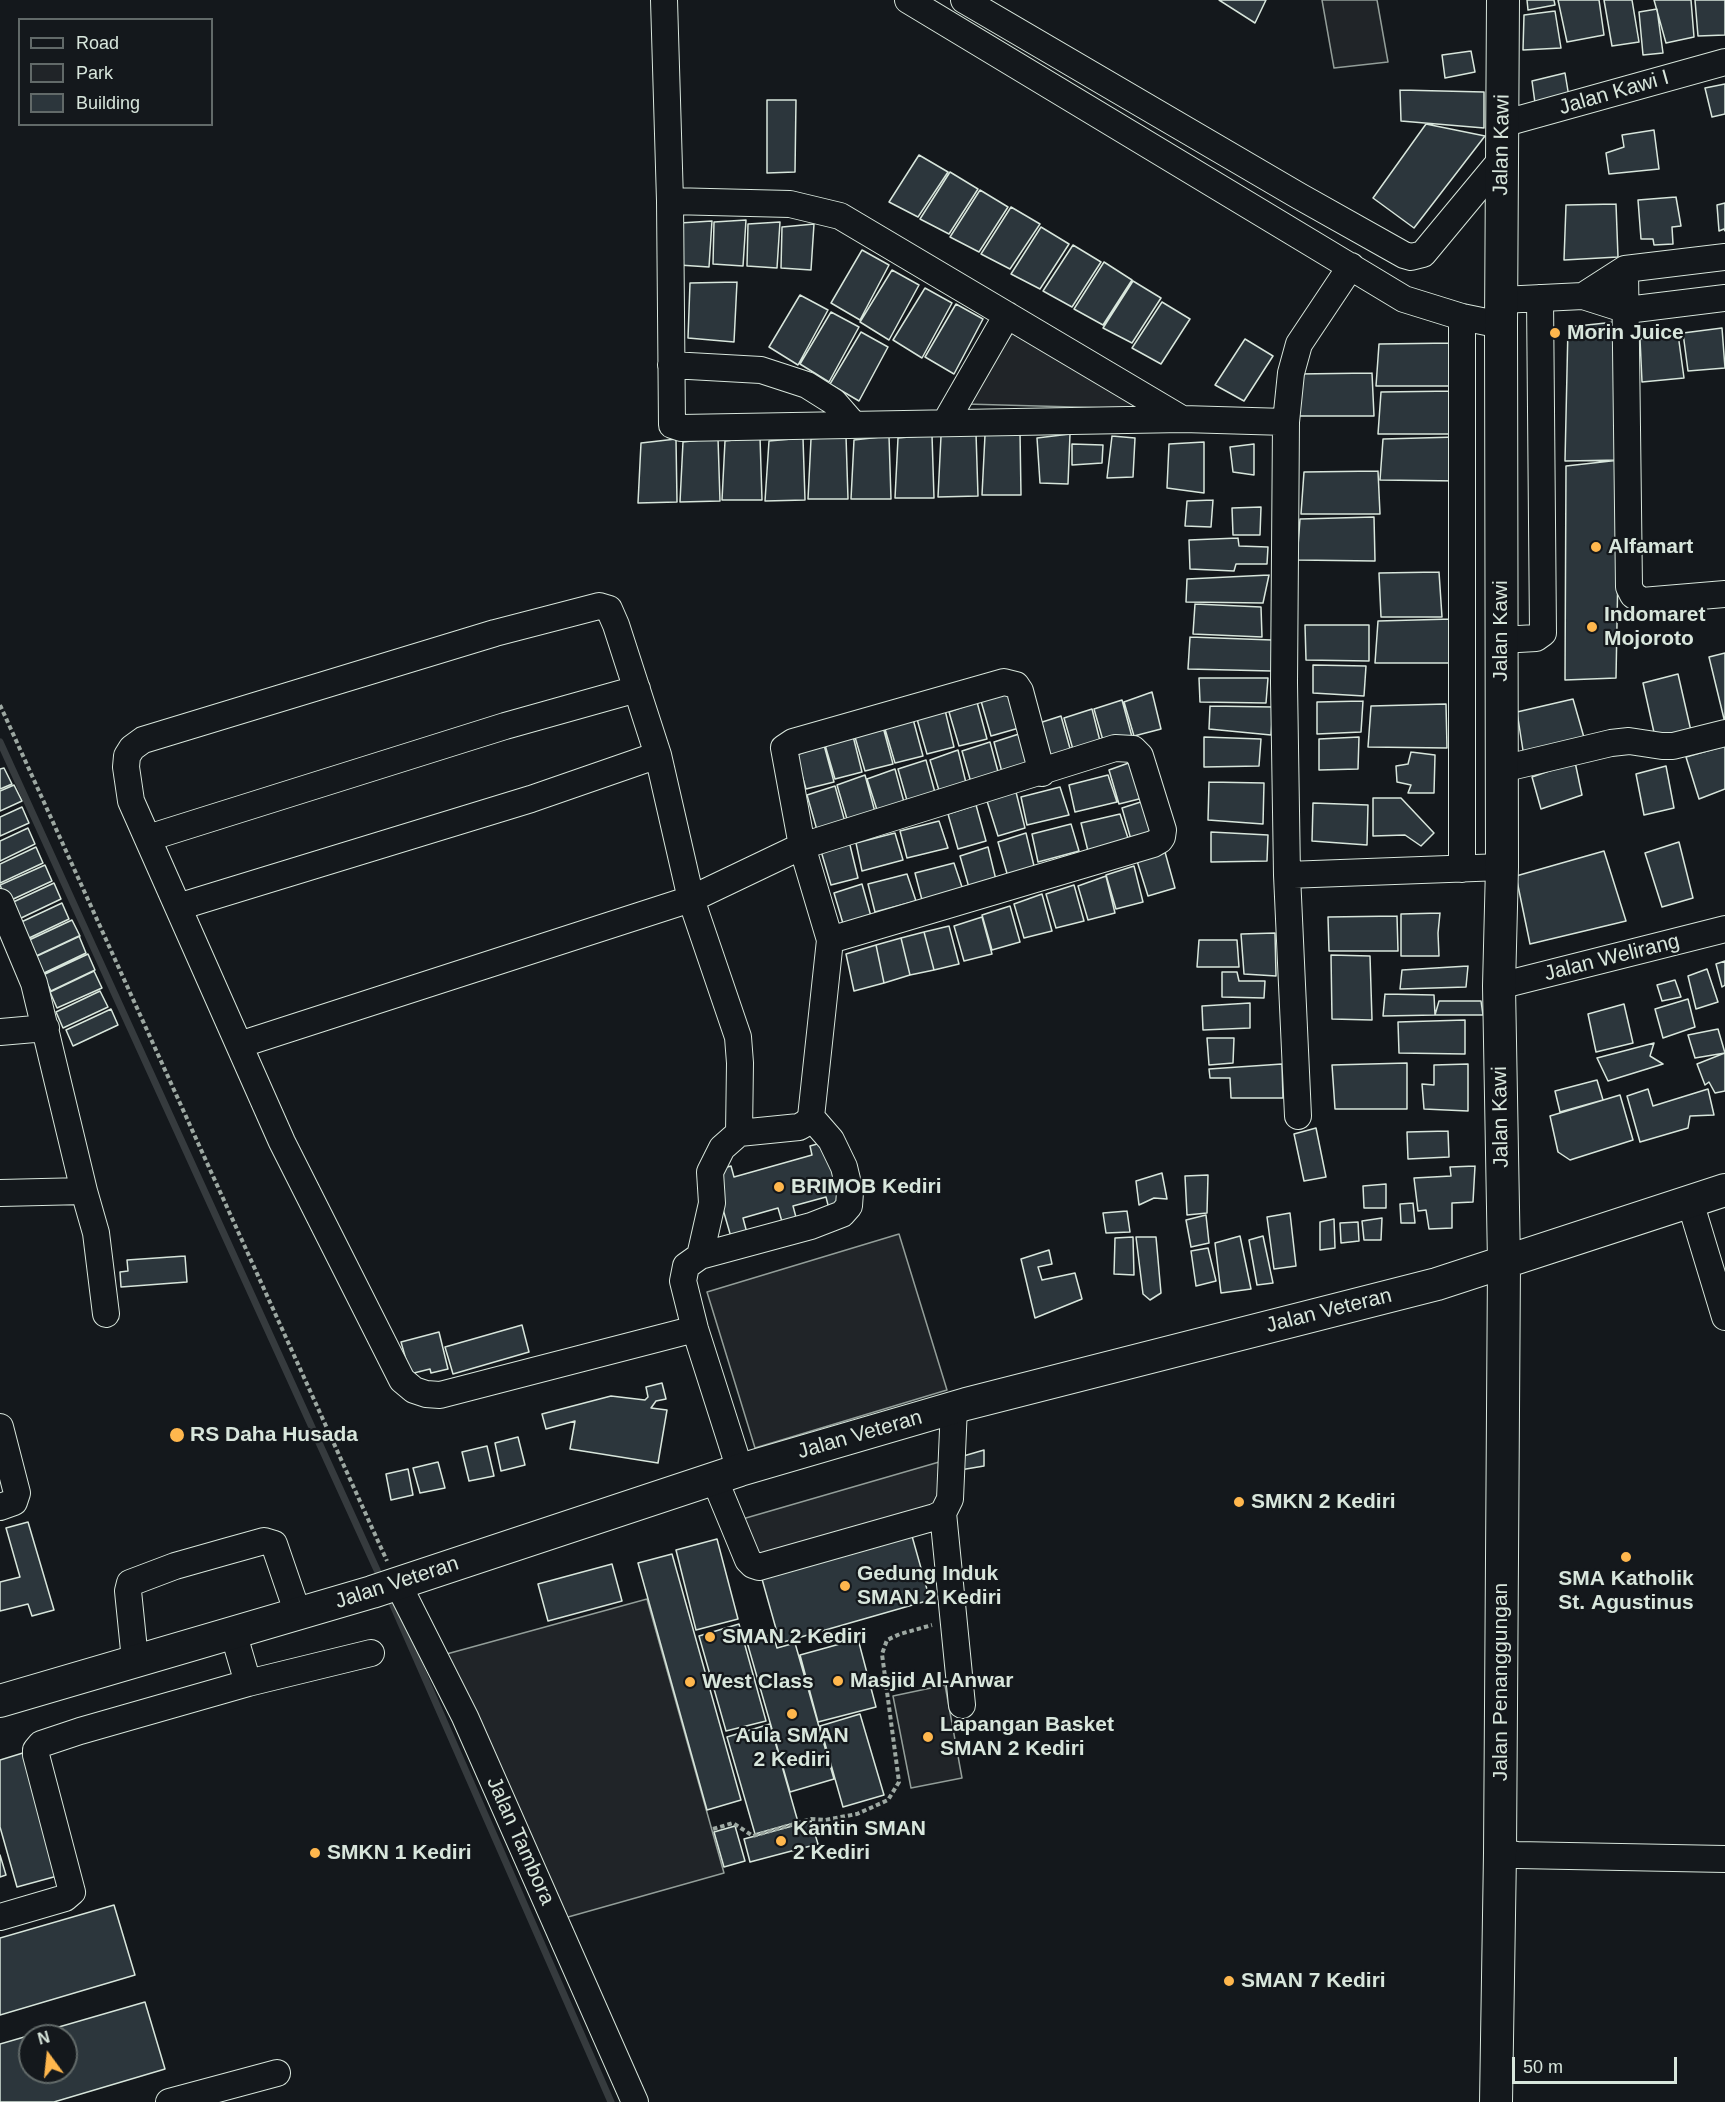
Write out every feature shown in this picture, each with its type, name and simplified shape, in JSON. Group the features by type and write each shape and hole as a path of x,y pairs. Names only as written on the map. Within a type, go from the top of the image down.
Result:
{"main road":[{"name":"Jalan Kawi","path":"1503,0 1501,160 1502,867 1499,987 1504,1263"},
{"name":"Jalan Veteran","path":"0,1701 387,1587 727,1474 954,1407 1426,1287 1725,1190"},
{"name":"Jalan Penanggungan","path":"1496,2102 1504,1263"}],"street":[{"path":"664,0 670,201 672,425 681,428 1183,419 1286,423"},
{"path":"908,0 1404,299 1462,317 1501,312 1540,298 1583,296 1627,310 1725,298"},
{"path":"964,0 1404,255 1417,257 1423,254 1501,160"},
{"name":"Jalan Kawi I","path":"1502,124 1725,62"},
{"path":"1282,225 1299,196"},
{"path":"670,201 790,204 840,216 1183,419"},
{"path":"1583,296 1625,269 1725,257"},
{"path":"1298,1116 1287,875 1284,682 1286,423 1291,373 1299,344 1351,267"},
{"path":"1625,269 1629,586 1633,595 1642,601 1725,594"},
{"path":"1502,640 1536,638 1543,633 1540,298"},
{"path":"945,423 1007,315"},
{"path":"1462,317 1462,869"},
{"path":"671,365 761,370 807,385 834,402 854,425"},
{"path":"695,1329 440,1395 414,1390 402,1380 282,1142 131,801 126,767 127,756 132,748 143,740 495,633 599,606 609,609 658,755 691,900 738,1036 739,1133"},
{"path":"700,1256 712,1203 710,1172 722,1148 739,1133 799,1127 811,1117 830,940 802,846 783,754 784,748 794,742 1005,682 1016,685 1020,690 1042,773"},
{"path":"148,838 505,726 637,689"},
{"path":"1502,769 1611,743 1629,741 1673,746 1725,733"},
{"path":"239,1045 691,900 802,846 1042,773 1115,748 1133,749 1140,756 1163,830 1162,837 1153,844 830,940"},
{"path":"178,907 531,799 658,755"},
{"path":"1287,875 1502,867"},
{"path":"0,902 34,983 46,1028 96,1233 106,1314"},
{"name":"Jalan Welirang","path":"1499,987 1725,929"},
{"path":"0,1032 46,1028"},
{"path":"811,1117 831,1140 844,1167 850,1192 849,1206 842,1214 811,1226 700,1256 686,1266 682,1281 748,1560 759,1567 943,1513"},
{"path":"0,1193 84,1191"},
{"path":"1689,1202 1725,1317"},
{"path":"954,1407 950,1499 943,1513 962,1705"},
{"path":"0,1426 17,1490 8,1503"},
{"path":"135,1660 128,1591 130,1583 175,1566 228,1551 264,1541 274,1544 298,1614"},
{"name":"Jalan Tambora","path":"387,1587 465,1717 634,2102"},
{"path":"233,1632 248,1683"},
{"path":"0,1917 65,1898 72,1892 36,1755 38,1746 80,1731 248,1683 371,1653"},
{"path":"1500,1853 1725,1859"},
{"path":"169,2102 277,2073"}],"path":[{"path":"0,705 387,1587"},
{"path":"713,1829 733,1823 753,1836 811,1819 825,1820 857,1814 888,1800 899,1782 882,1654 887,1640 900,1634 954,1619"}],"green space":[{"path":"1322,0 1377,0 1388,62 1334,68"},
{"path":"1012,333 1145,409 966,404"},
{"path":"899,1234 947,1390 755,1448 707,1292"},
{"path":"946,1460 937,1511 759,1562 739,1520"},
{"path":"647,1599 724,1873 561,1919 443,1655"},
{"name":"Lapangan Basket SMAN 2 Kediri","path":"945,1685 962,1778 911,1788 893,1696"}],"building":[{"path":"1219,0 1266,0 1255,23"},
{"path":"1527,0 1554,0 1555,5 1528,10"},
{"path":"1558,0 1599,0 1604,35 1567,42"},
{"path":"1604,0 1632,0 1639,42 1612,46"},
{"path":"1654,0 1691,0 1694,37 1666,43"},
{"path":"1695,0 1725,0 1725,35 1698,36"},
{"path":"1657,9 1663,53 1643,55 1639,12"},
{"path":"1555,11 1561,48 1523,50 1524,15"},
{"path":"1471,51 1475,72 1445,78 1442,55"},
{"path":"1565,73 1569,97 1535,103 1532,81"},
{"path":"1725,84 1725,114 1712,117 1705,88"},
{"path":"1400,90 1484,92 1484,128 1401,121"},
{"path":"767,100 796,100 795,172 767,173"},
{"path":"1426,124 1485,136 1414,228 1373,198"},
{"path":"1654,130 1659,169 1609,174 1606,153 1624,147 1622,135"},
{"path":"919,155 948,172 918,217 889,202"},
{"path":"950,172 978,189 949,234 920,219"},
{"path":"980,190 1008,207 979,252 950,237"},
{"path":"1676,197 1681,226 1672,227 1673,244 1654,245 1653,239 1641,239 1638,200"},
{"path":"1725,203 1725,231 1724,229 1719,231 1717,205"},
{"path":"1616,204 1618,257 1564,260 1566,205"},
{"path":"1011,207 1040,224 1010,269 981,254"},
{"path":"746,220 743,266 713,264 714,222"},
{"path":"712,221 709,267 679,265 680,223"},
{"path":"780,222 777,268 747,266 748,224"},
{"path":"814,224 811,270 781,268 782,227"},
{"path":"1041,227 1069,244 1040,289 1011,274"},
{"path":"1073,245 1101,262 1072,307 1043,291"},
{"path":"862,250 889,265 860,320 831,303"},
{"path":"1104,262 1132,280 1103,325 1074,309"},
{"path":"892,270 919,285 889,340 860,322"},
{"path":"1133,281 1161,298 1132,343 1103,328"},
{"path":"737,282 734,342 688,338 690,283"},
{"path":"925,288 952,303 922,358 893,340"},
{"path":"800,295 828,310 798,365 769,347"},
{"path":"1162,302 1190,319 1161,364 1132,348"},
{"path":"956,304 983,319 954,374 925,357"},
{"path":"831,312 859,327 829,382 800,364"},
{"path":"1615,322 1621,460 1565,461 1568,327"},
{"path":"1722,328 1725,368 1688,371 1683,333"},
{"path":"861,332 888,347 859,401 830,384"},
{"path":"1678,334 1684,378 1642,382 1640,339"},
{"path":"1245,339 1273,356 1244,401 1215,385"},
{"path":"1453,343 1455,386 1376,386 1379,344"},
{"path":"1372,373 1374,416 1295,416 1298,374"},
{"path":"1455,391 1456,434 1378,434 1381,392"},
{"path":"1020,432 1021,495 982,495 985,435"},
{"path":"976,433 978,496 938,497 941,436"},
{"path":"1070,434 1068,484 1040,483 1037,438"},
{"path":"932,435 934,498 895,498 898,438"},
{"path":"846,436 848,499 808,499 811,439"},
{"path":"889,436 891,499 851,499 854,440"},
{"path":"1112,436 1135,438 1133,477 1107,478"},
{"path":"760,437 762,500 722,500 725,441"},
{"path":"1457,437 1459,481 1380,480 1383,439"},
{"path":"718,438 720,501 680,502 683,442"},
{"path":"803,438 805,500 765,501 769,441"},
{"path":"676,439 677,502 638,503 641,443"},
{"path":"1204,442 1204,493 1167,488 1169,444"},
{"path":"1072,444 1103,445 1102,463 1072,465"},
{"path":"1254,444 1254,475 1233,472 1230,447"},
{"path":"1620,460 1616,678 1565,680 1566,466"},
{"path":"1378,471 1380,514 1301,514 1304,472"},
{"path":"1213,500 1211,527 1185,526 1187,501"},
{"path":"1261,507 1260,535 1233,535 1232,508"},
{"path":"1374,517 1375,561 1297,560 1300,519"},
{"path":"1238,538 1239,546 1268,547 1267,564 1236,564 1234,571 1190,569 1189,540"},
{"path":"1439,572 1442,617 1381,617 1379,573"},
{"path":"1269,575 1263,603 1186,602 1187,579"},
{"path":"1195,604 1261,607 1262,637 1193,634"},
{"path":"1452,619 1454,663 1375,663 1378,621"},
{"path":"1305,625 1369,625 1369,661 1306,660"},
{"path":"1190,637 1272,640 1272,671 1188,669"},
{"path":"1725,653 1725,723 1709,657"},
{"path":"1313,665 1366,666 1364,696 1313,693"},
{"path":"1678,674 1691,731 1655,737 1643,683"},
{"path":"1199,678 1268,678 1266,703 1200,702"},
{"path":"1009,692 1019,728 991,736 981,701"},
{"path":"1152,692 1161,729 1134,736 1124,702"},
{"path":"1573,699 1585,741 1524,757 1517,712"},
{"path":"1122,700 1132,737 1104,744 1094,709"},
{"path":"1363,701 1361,732 1317,734 1317,702"},
{"path":"977,702 987,739 959,746 949,712"},
{"path":"1446,704 1447,748 1368,747 1371,706"},
{"path":"1210,706 1273,707 1271,735 1209,729"},
{"path":"1092,709 1101,745 1074,753 1064,718"},
{"path":"945,710 954,747 927,754 917,719"},
{"path":"1061,716 1071,752 1044,759 1033,725"},
{"path":"913,719 923,756 895,763 885,729"},
{"path":"883,727 893,764 865,771 855,737"},
{"path":"1022,733 1031,769 1003,776 994,742"},
{"path":"853,736 862,772 835,779 825,745"},
{"path":"1204,737 1261,739 1259,766 1204,767"},
{"path":"1359,737 1358,769 1319,770 1319,739"},
{"path":"990,742 1000,779 972,786 962,751"},
{"path":"824,745 834,782 806,789 796,755"},
{"path":"1725,746 1725,789 1699,799 1686,757"},
{"path":"958,750 967,787 940,794 930,760"},
{"path":"1411,752 1435,755 1434,793 1408,793 1411,785 1397,782 1396,766 1408,764"},
{"path":"926,760 936,796 908,804 898,769"},
{"path":"1137,760 1147,797 1119,804 1109,770"},
{"path":"1575,762 1582,795 1541,809 1532,777"},
{"path":"1666,766 1674,808 1644,815 1636,774"},
{"path":"4,768 12,784 0,789 0,769"},
{"path":"895,769 905,806 878,813 867,779"},
{"path":"865,775 875,812 847,819 837,785"},
{"path":"1108,775 1117,802 1075,812 1069,785"},
{"path":"1209,782 1264,783 1263,824 1208,820"},
{"path":"14,785 22,801 0,811 0,791"},
{"path":"835,786 845,822 817,830 807,795"},
{"path":"1060,787 1069,815 1027,825 1021,797"},
{"path":"1016,792 1025,828 998,836 987,801"},
{"path":"1373,798 1401,798 1434,833 1421,846 1405,835 1373,836"},
{"path":"1150,799 1159,835 1132,843 1122,808"},
{"path":"1313,803 1368,805 1367,845 1312,841"},
{"path":"976,805 986,841 958,849 948,814"},
{"path":"22,807 29,823 0,836 0,817"},
{"path":"1120,814 1129,841 1088,851 1081,823"},
{"path":"939,821 948,848 907,858 900,831"},
{"path":"1071,824 1079,851 1038,862 1032,834"},
{"path":"28,828 35,844 0,861 0,841"},
{"path":"1211,832 1268,835 1267,861 1211,862"},
{"path":"895,833 903,860 862,871 856,843"},
{"path":"1026,833 1035,870 1008,877 998,842"},
{"path":"849,841 858,878 831,885 821,851"},
{"path":"1679,842 1693,898 1662,907 1645,853"},
{"path":"36,847 43,863 0,883 0,864"},
{"path":"988,847 997,884 970,891 960,856"},
{"path":"1604,851 1626,921 1530,944 1516,876"},
{"path":"1165,852 1175,888 1148,896 1137,861"},
{"path":"954,863 963,890 922,900 915,873"},
{"path":"45,865 52,881 7,902 0,885"},
{"path":"1134,866 1143,902 1116,909 1106,875"},
{"path":"907,874 916,901 875,912 868,884"},
{"path":"1106,876 1115,913 1088,920 1078,886"},
{"path":"54,883 61,899 17,920 9,904"},
{"path":"862,884 872,920 844,927 834,893"},
{"path":"1074,885 1084,921 1056,928 1046,894"},
{"path":"1042,894 1052,931 1024,938 1014,904"},
{"path":"62,903 69,919 25,940 17,924"},
{"path":"1010,906 1020,942 992,950 982,915"},
{"path":"1440,913 1439,956 1401,956 1401,914"},
{"path":"1397,916 1398,951 1329,951 1328,917"},
{"path":"982,917 992,954 964,961 954,926"},
{"path":"72,920 80,936 35,957 27,941"},
{"path":"949,926 959,964 934,970 924,932"},
{"path":"924,932 934,970 910,975 901,938"},
{"path":"1275,933 1276,976 1244,974 1241,934"},
{"path":"79,936 86,953 42,974 34,957"},
{"path":"901,938 910,975 884,983 876,945"},
{"path":"1199,940 1237,940 1239,967 1197,967"},
{"path":"876,945 884,983 854,991 846,954"},
{"path":"88,954 95,970 51,991 43,975"},
{"path":"1331,955 1370,956 1372,1020 1332,1019"},
{"path":"1725,961 1725,985 1722,987 1716,964"},
{"path":"1468,966 1466,987 1400,989 1402,970"},
{"path":"1707,969 1718,1002 1696,1009 1688,976"},
{"path":"94,971 102,988 57,1008 50,992"},
{"path":"1222,972 1237,972 1239,981 1265,981 1264,998 1222,997"},
{"path":"1675,980 1681,997 1662,1001 1657,985"},
{"path":"100,991 108,1007 63,1028 56,1012"},
{"path":"1385,994 1434,995 1435,1015 1383,1016"},
{"path":"1688,999 1695,1027 1663,1038 1655,1009"},
{"path":"1439,1001 1481,1001 1483,1015 1435,1015"},
{"path":"1250,1003 1250,1028 1203,1030 1202,1006"},
{"path":"1624,1004 1633,1043 1596,1052 1588,1014"},
{"path":"111,1009 118,1025 73,1046 66,1030"},
{"path":"1465,1020 1465,1054 1399,1053 1398,1022"},
{"path":"1718,1029 1725,1053 1695,1058 1688,1035"},
{"path":"1207,1038 1234,1038 1233,1063 1209,1065"},
{"path":"1654,1043 1650,1056 1663,1064 1608,1081 1597,1058"},
{"path":"1725,1053 1725,1091 1715,1093 1709,1082 1705,1085 1697,1064"},
{"path":"1407,1063 1407,1109 1335,1109 1332,1065"},
{"path":"1282,1064 1283,1098 1231,1098 1230,1078 1210,1078 1209,1069"},
{"path":"1468,1064 1468,1111 1424,1109 1422,1084 1434,1085 1434,1065"},
{"path":"1597,1080 1603,1100 1560,1112 1555,1091"},
{"path":"1648,1089 1653,1106 1708,1089 1714,1115 1690,1116 1688,1128 1640,1142 1627,1096"},
{"path":"1620,1095 1633,1140 1570,1160 1558,1152 1550,1116"},
{"path":"1316,1128 1326,1177 1304,1181 1294,1134"},
{"path":"1448,1131 1449,1157 1408,1159 1407,1132"},
{"name":"BRIMOB Kediri","path":"828,1141 845,1204 829,1209 826,1197 793,1206 797,1221 783,1225 778,1208 743,1218 747,1233 731,1237 712,1171 731,1166 734,1177 812,1155 810,1146"},
{"path":"1475,1166 1473,1202 1452,1203 1452,1228 1429,1229 1426,1210 1418,1211 1414,1178 1451,1176 1450,1167"},
{"path":"1162,1173 1167,1199 1154,1198 1139,1205 1136,1181"},
{"path":"1208,1175 1207,1213 1187,1215 1185,1176"},
{"path":"1386,1184 1386,1208 1364,1208 1363,1186"},
{"path":"1413,1203 1415,1223 1401,1223 1400,1204"},
{"path":"1127,1211 1130,1232 1106,1233 1103,1213"},
{"path":"1290,1213 1296,1266 1274,1269 1267,1217"},
{"path":"1206,1215 1209,1243 1191,1247 1186,1220"},
{"path":"1382,1218 1381,1240 1364,1240 1362,1221"},
{"path":"1334,1219 1335,1248 1320,1250 1320,1222"},
{"path":"1358,1222 1359,1241 1341,1243 1340,1223"},
{"path":"1240,1236 1251,1289 1221,1293 1215,1243"},
{"path":"1263,1236 1273,1283 1257,1285 1249,1240"},
{"path":"1133,1237 1134,1275 1114,1274 1115,1238"},
{"path":"1136,1237 1156,1237 1161,1293 1150,1300 1143,1294"},
{"path":"1208,1248 1216,1281 1196,1286 1191,1251"},
{"path":"1049,1250 1052,1264 1038,1267 1042,1280 1075,1273 1082,1299 1035,1318 1021,1259"},
{"path":"185,1256 187,1282 121,1287 120,1272 128,1271 127,1260"},
{"path":"522,1325 529,1352 453,1374 445,1347"},
{"path":"439,1332 448,1369 431,1373 430,1369 410,1374 401,1342"},
{"path":"662,1383 666,1399 656,1401 651,1408 667,1410 658,1463 570,1449 575,1421 546,1429 542,1414 611,1396 645,1400 648,1397 646,1387"},
{"path":"518,1437 525,1465 501,1471 495,1443"},
{"path":"487,1446 494,1476 469,1481 462,1452"},
{"path":"984,1450 984,1466 960,1470 960,1457"},
{"path":"438,1462 445,1488 420,1493 413,1468"},
{"path":"408,1469 413,1495 391,1500 386,1474"},
{"path":"28,1522 54,1610 32,1616 28,1604 0,1611 0,1582 20,1577 6,1528"},
{"name":"Gedung Induk SMAN 2 Kediri","path":"910,1529 930,1600 780,1643 760,1572"},
{"path":"717,1539 738,1619 696,1630 676,1550"},
{"name":"West Class","path":"672,1554 741,1800 707,1810 638,1563"},
{"path":"612,1564 622,1601 548,1621 538,1584"},
{"path":"739,1624 766,1721 726,1731 699,1636"},
{"name":"Aula SMAN 2 Kediri","path":"773,1634 777,1648 795,1643 834,1779 790,1792 747,1642"},
{"name":"Masjid Al-Anwar","path":"858,1639 876,1707 818,1722 800,1655"},
{"path":"860,1714 884,1795 843,1807 820,1726"},
{"path":"770,1724 798,1822 755,1834 727,1737"},
{"path":"26,1752 61,1875 17,1887 0,1827 0,1760"},
{"name":"Kantin SMAN 2 Kediri","path":"811,1821 818,1844 750,1862 744,1839"},
{"path":"735,1826 745,1861 724,1867 714,1832"},
{"path":"0,1855 6,1875 0,1877"},
{"path":"114,1905 135,1975 0,2015 0,1938"},
{"path":"145,2002 165,2069 54,2102 0,2102 0,2044 18,2039 18,2084 78,2084 78,2024 69,2024"}],"waterway":[{"path":"0,742 382,1581"},
{"path":"389,1596 611,2102"}],"place":[{"name":"Morin Juice","path":"1555,333"},
{"name":"Alfamart","path":"1596,547"},
{"name":"Indomaret Mojoroto","path":"1592,627"},
{"name":"BRIMOB Kediri","path":"779,1187"},
{"name":"RS Daha Husada","path":"177,1435"},
{"name":"SMKN 2 Kediri","path":"1239,1502"},
{"name":"SMA Katholik St. Agustinus","path":"1626,1557"},
{"name":"Gedung Induk SMAN 2 Kediri","path":"845,1586"},
{"name":"SMAN 2 Kediri","path":"710,1637"},
{"name":"Masjid Al-Anwar","path":"838,1681"},
{"name":"West Class","path":"690,1682"},
{"name":"Aula SMAN 2 Kediri","path":"792,1714"},
{"name":"Lapangan Basket SMAN 2 Kediri","path":"928,1737"},
{"name":"Kantin SMAN 2 Kediri","path":"781,1841"},
{"name":"SMKN 1 Kediri","path":"315,1853"},
{"name":"SMAN 7 Kediri","path":"1229,1981"}]}
